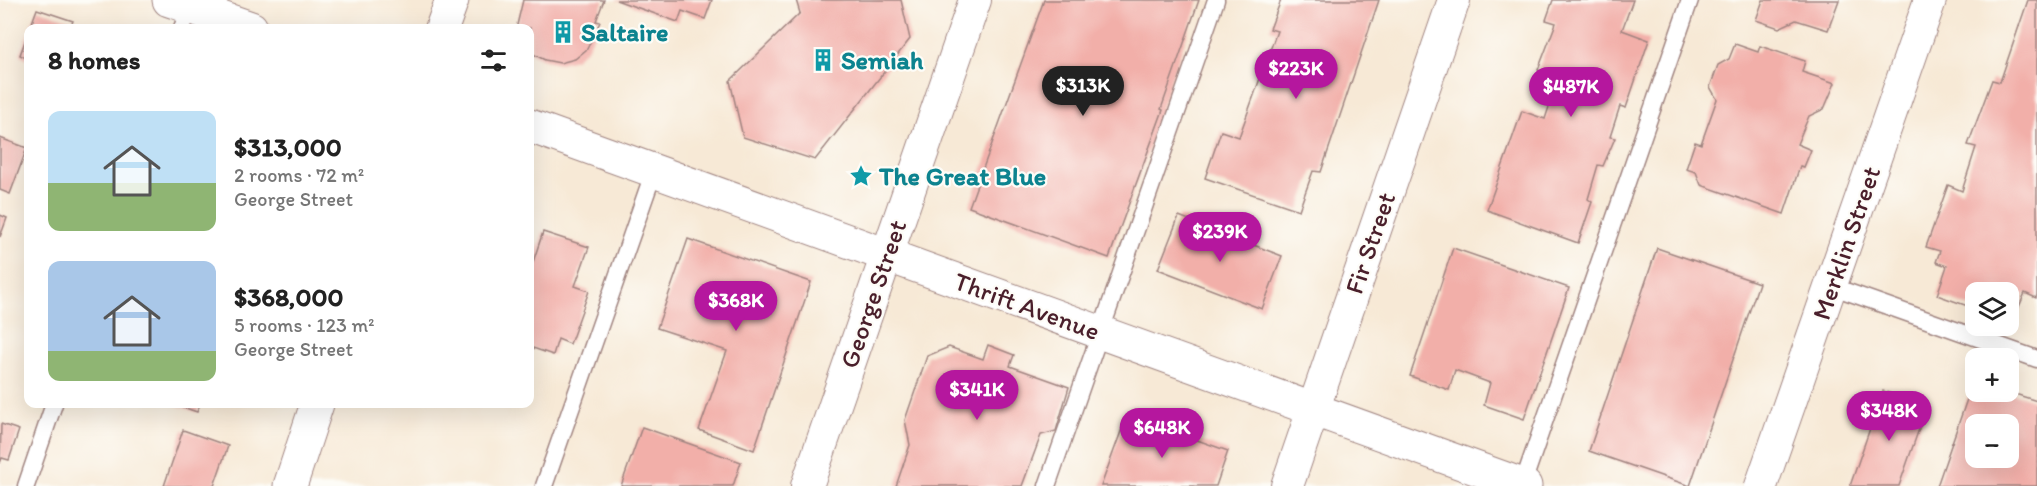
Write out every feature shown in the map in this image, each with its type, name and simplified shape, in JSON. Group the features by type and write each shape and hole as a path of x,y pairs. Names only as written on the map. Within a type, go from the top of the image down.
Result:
{"street":[{"path":"443,24 452,0"},
{"name":"George Street","path":"807,486 975,0"},
{"name":"Fir Street","path":"1287,486 1454,0"},
{"name":"Merklin Street","path":"1761,486 1930,0"},
{"path":"180,12 233,24"},
{"name":"Thrift Avenue","path":"534,127 1523,486"},
{"path":"290,486 316,408"}],"lane":[{"path":"1047,486 1216,0"},
{"path":"1523,486 1690,0"},
{"path":"544,486 654,171"},
{"path":"1831,286 2037,359"},
{"path":"26,486 53,408"}],"building":[{"name":"Saltaire","path":"523,0 604,0 596,21 600,22 587,49 575,59 560,63 545,60 534,54 534,24 517,24"},
{"name":"Saltaire","path":"616,0 712,0 705,19 682,11 678,22"},
{"name":"Semiah","path":"796,0 901,0 910,39 815,160 743,137 730,81 800,13"},
{"path":"1044,0 1199,0 1161,109 1163,110 1109,258 969,207"},
{"path":"1281,0 1379,0 1321,172 1313,171 1299,210 1205,178 1221,131 1239,137 1277,31 1270,29"},
{"path":"1553,0 1633,0 1622,30 1649,40 1626,108 1620,106 1610,137 1615,138 1603,166 1598,165 1588,199 1592,202 1578,243 1487,210 1522,111 1545,119 1558,80 1538,70 1556,23 1546,20"},
{"path":"1763,0 1839,0 1828,30 1796,20 1779,28 1756,20"},
{"path":"2028,0 2037,0 2037,295 2036,298 2025,293 2019,307 2019,282 1965,282 1965,305 1937,295 1947,266 1936,262 1940,251 1926,247 1948,185 1962,191 1976,147 1968,145 1992,80 2000,82"},
{"path":"37,9 73,21 72,24 31,24"},
{"path":"24,44 24,57 20,55"},
{"path":"1735,44 1758,52 1760,46 1805,61 1802,72 1835,83 1824,109 1809,116 1797,144 1811,150 1804,167 1800,166 1784,214 1701,185 1696,172 1686,169 1695,142 1701,144 1717,99 1710,87 1718,65 1729,59"},
{"path":"0,138 24,147 24,156 10,194 0,190"},
{"path":"0,215 7,218 0,237"},
{"path":"1179,216 1282,256 1262,309 1158,269"},
{"path":"543,232 589,247 575,286 589,291 570,344 558,339 553,355 534,348 534,259"},
{"path":"688,239 811,282 754,450 699,430 727,351 657,328"},
{"path":"1453,248 1569,288 1524,419 1484,405 1490,383 1455,370 1449,390 1410,376"},
{"path":"1657,248 1759,283 1690,486 1589,451"},
{"path":"988,345 1014,355 1010,366 1069,387 1056,431 1041,435 1022,486 896,486 910,445 905,420 927,356 949,347 983,359"},
{"path":"1883,391 1927,406 1899,486 1850,486"},
{"path":"2019,395 2037,401 2037,486 1937,486 1966,402 2019,402"},
{"path":"186,408 198,408 197,412"},
{"path":"1127,415 1228,451 1216,486 1101,486"},
{"path":"1,424 19,430 9,460 2,458 0,463"},
{"path":"642,427 741,462 733,486 621,486"},
{"path":"183,430 228,446 214,486 164,486"}],"place":[{"name":"Saltaire","path":"563,32"},
{"name":"Semiah","path":"823,60"},
{"name":"The Great Blue","path":"861,176"}]}
